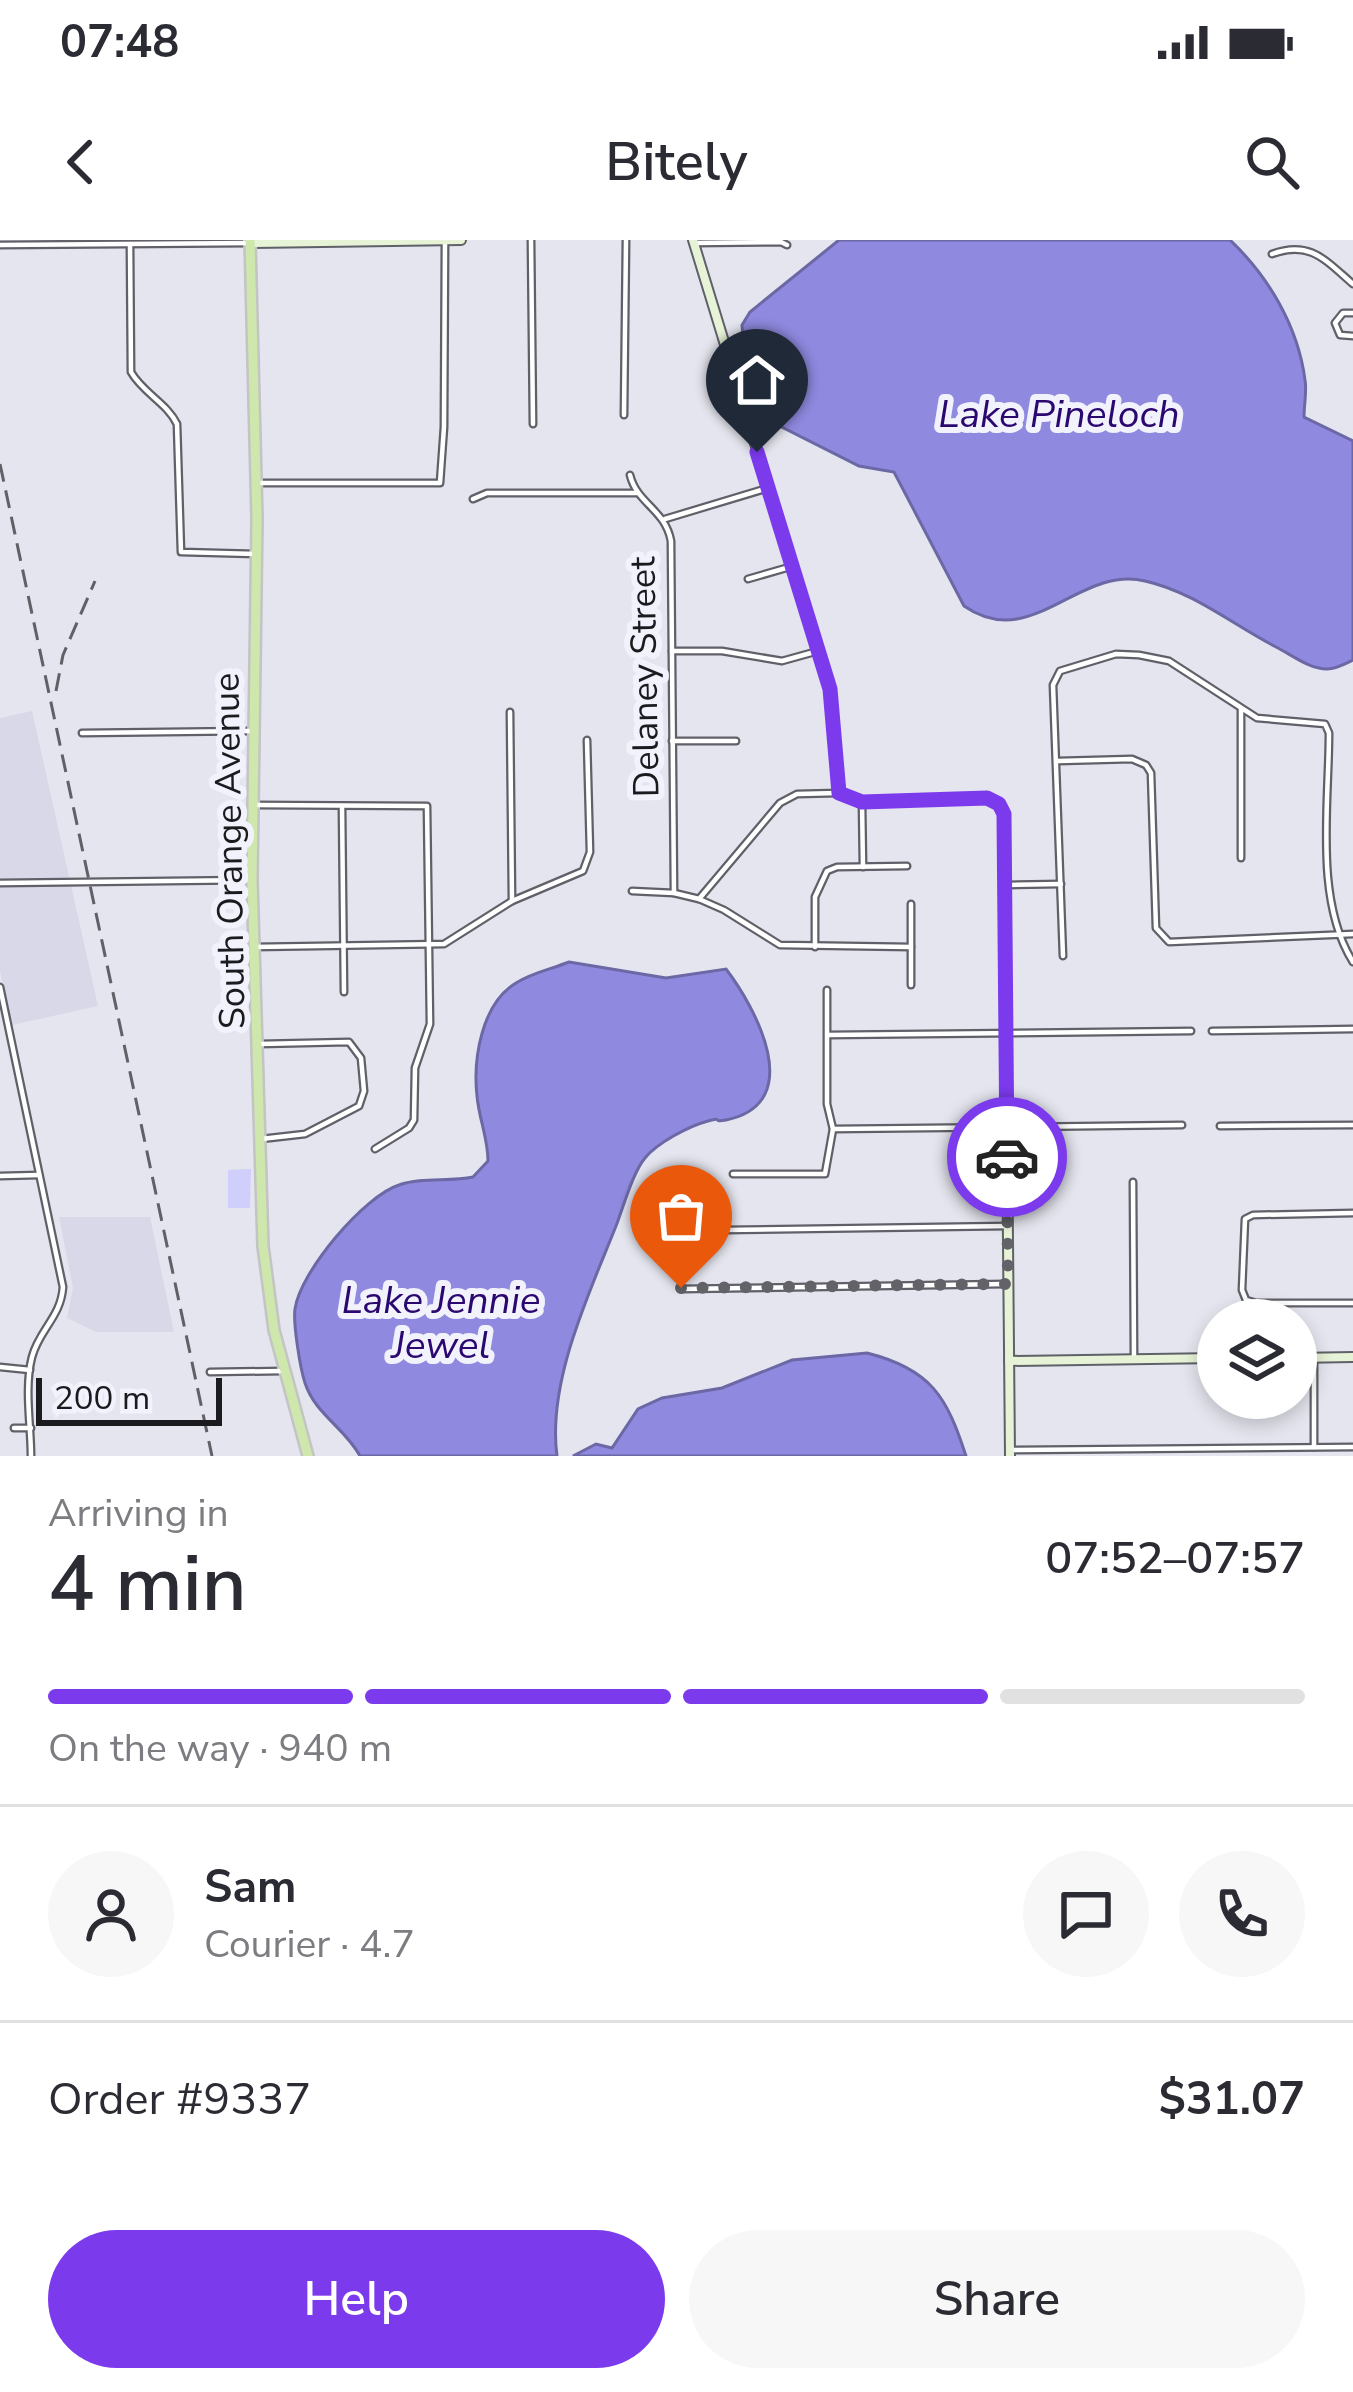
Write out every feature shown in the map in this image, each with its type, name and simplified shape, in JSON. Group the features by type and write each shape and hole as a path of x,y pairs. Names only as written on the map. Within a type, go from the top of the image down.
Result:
{"main road":[{"name":"South Orange Avenue","path":"250,241 257,554 252,880 265,1275 283,1371 308,1456"}],"street":[{"path":"256,484 440,483 445,240"},
{"path":"0,245 461,240"},
{"path":"531,240 533,424"},
{"path":"624,415 626,240"},
{"path":"787,245 694,242 833,706 839,793"},
{"path":"130,244 131,372 177,424 181,553 257,554"},
{"path":"1272,254 1305,248 1353,284"},
{"path":"1353,314 1343,313 1335,323 1340,334 1353,336"},
{"name":"Delaney Street","path":"630,475 637,493 665,519 671,541 674,893"},
{"path":"665,519 768,488"},
{"path":"473,499 488,493 637,493"},
{"path":"748,579 793,566"},
{"path":"672,651 722,651 782,661 818,651"},
{"path":"1063,956 1053,686 1060,671 1116,654 1169,662 1240,709 1272,722 1325,724 1329,733 1329,894 1338,938 1353,962"},
{"path":"1240,709 1241,858"},
{"path":"510,712 512,902"},
{"path":"82,733 254,730"},
{"path":"254,946 429,946 457,939 512,902 586,868 590,858 587,740"},
{"path":"672,741 736,741"},
{"path":"1058,761 1132,759 1151,773 1156,928 1161,938 1169,942 1353,934"},
{"path":"699,899 780,803 797,794 839,793 862,802 979,797 999,804 1004,814 1010,1453 1353,1447"},
{"path":"862,802 863,867"},
{"path":"253,805 427,806 430,1024 415,1068 414,1120 374,1149"},
{"path":"342,806 344,992"},
{"path":"815,946 815,897 827,871 907,866"},
{"path":"0,884 252,880"},
{"path":"1004,885 1061,884"},
{"path":"632,891 699,899 724,910 768,941 911,947"},
{"path":"911,904 911,985"},
{"path":"0,986 63,1287 62,1304 35,1348 30,1370 31,1456"},
{"path":"734,1174 825,1174 833,1129 827,1104 827,990"},
{"path":"1212,1031 1353,1029"},
{"path":"828,1035 1191,1030"},
{"path":"259,1044 349,1042 360,1052 364,1091 356,1109 313,1131 261,1139"},
{"path":"833,1129 1182,1125"},
{"path":"1220,1126 1353,1125"},
{"path":"0,1176 39,1175"},
{"path":"1132,1182 1134,1359"},
{"path":"1353,1213 1253,1215 1242,1227 1246,1300 1256,1304 1353,1303"},
{"path":"724,1230 1008,1226"},
{"path":"681,1288 1008,1284"},
{"path":"1317,1357 1353,1357"},
{"path":"1009,1361 1197,1358"},
{"path":"0,1367 30,1370"},
{"path":"210,1372 283,1371"},
{"path":"1314,1419 1314,1447"},
{"path":"14,1428 31,1428"}],"shaded area":[{"path":"32,711 98,1006 12,1025 0,971 0,718"},
{"path":"251,1169 250,1208 228,1208 228,1170"},
{"path":"59,1217 150,1217 174,1332 96,1332 67,1318 73,1288"}],"water":[{"name":"Lake Pineloch","path":"839,240 1230,240 1269,286 1296,340 1305,380 1304,417 1353,441 1353,660 1330,669 1314,667 1197,601 1145,581 1121,579 1098,585 1012,620 989,618 964,606 894,472 859,466 770,421 745,361 742,325 750,312"},
{"name":"Lake Jennie Jewel","path":"569,962 666,978 726,969 750,1006 768,1052 765,1095 751,1110 700,1123 674,1136 641,1164 564,1369 558,1398 557,1456 360,1456 316,1404 305,1383 295,1324 299,1294 336,1237 385,1192 408,1183 473,1177 488,1161 476,1082 487,1018 516,983"},
{"name":"Lake Jennie Jewel","path":"867,1353 907,1368 933,1388 952,1417 966,1456 573,1456 596,1444 612,1448 638,1409 662,1398 722,1388 792,1360"}],"railway":[{"path":"0,464 212,1456"},
{"path":"56,691 63,655 95,581"}],"way so far":[{"path":"681,1288 1008,1284 1007,1157"}],"route":[{"path":"757,452 830,689 839,793 862,802 987,798 999,804 1004,814 1007,1157"}]}
